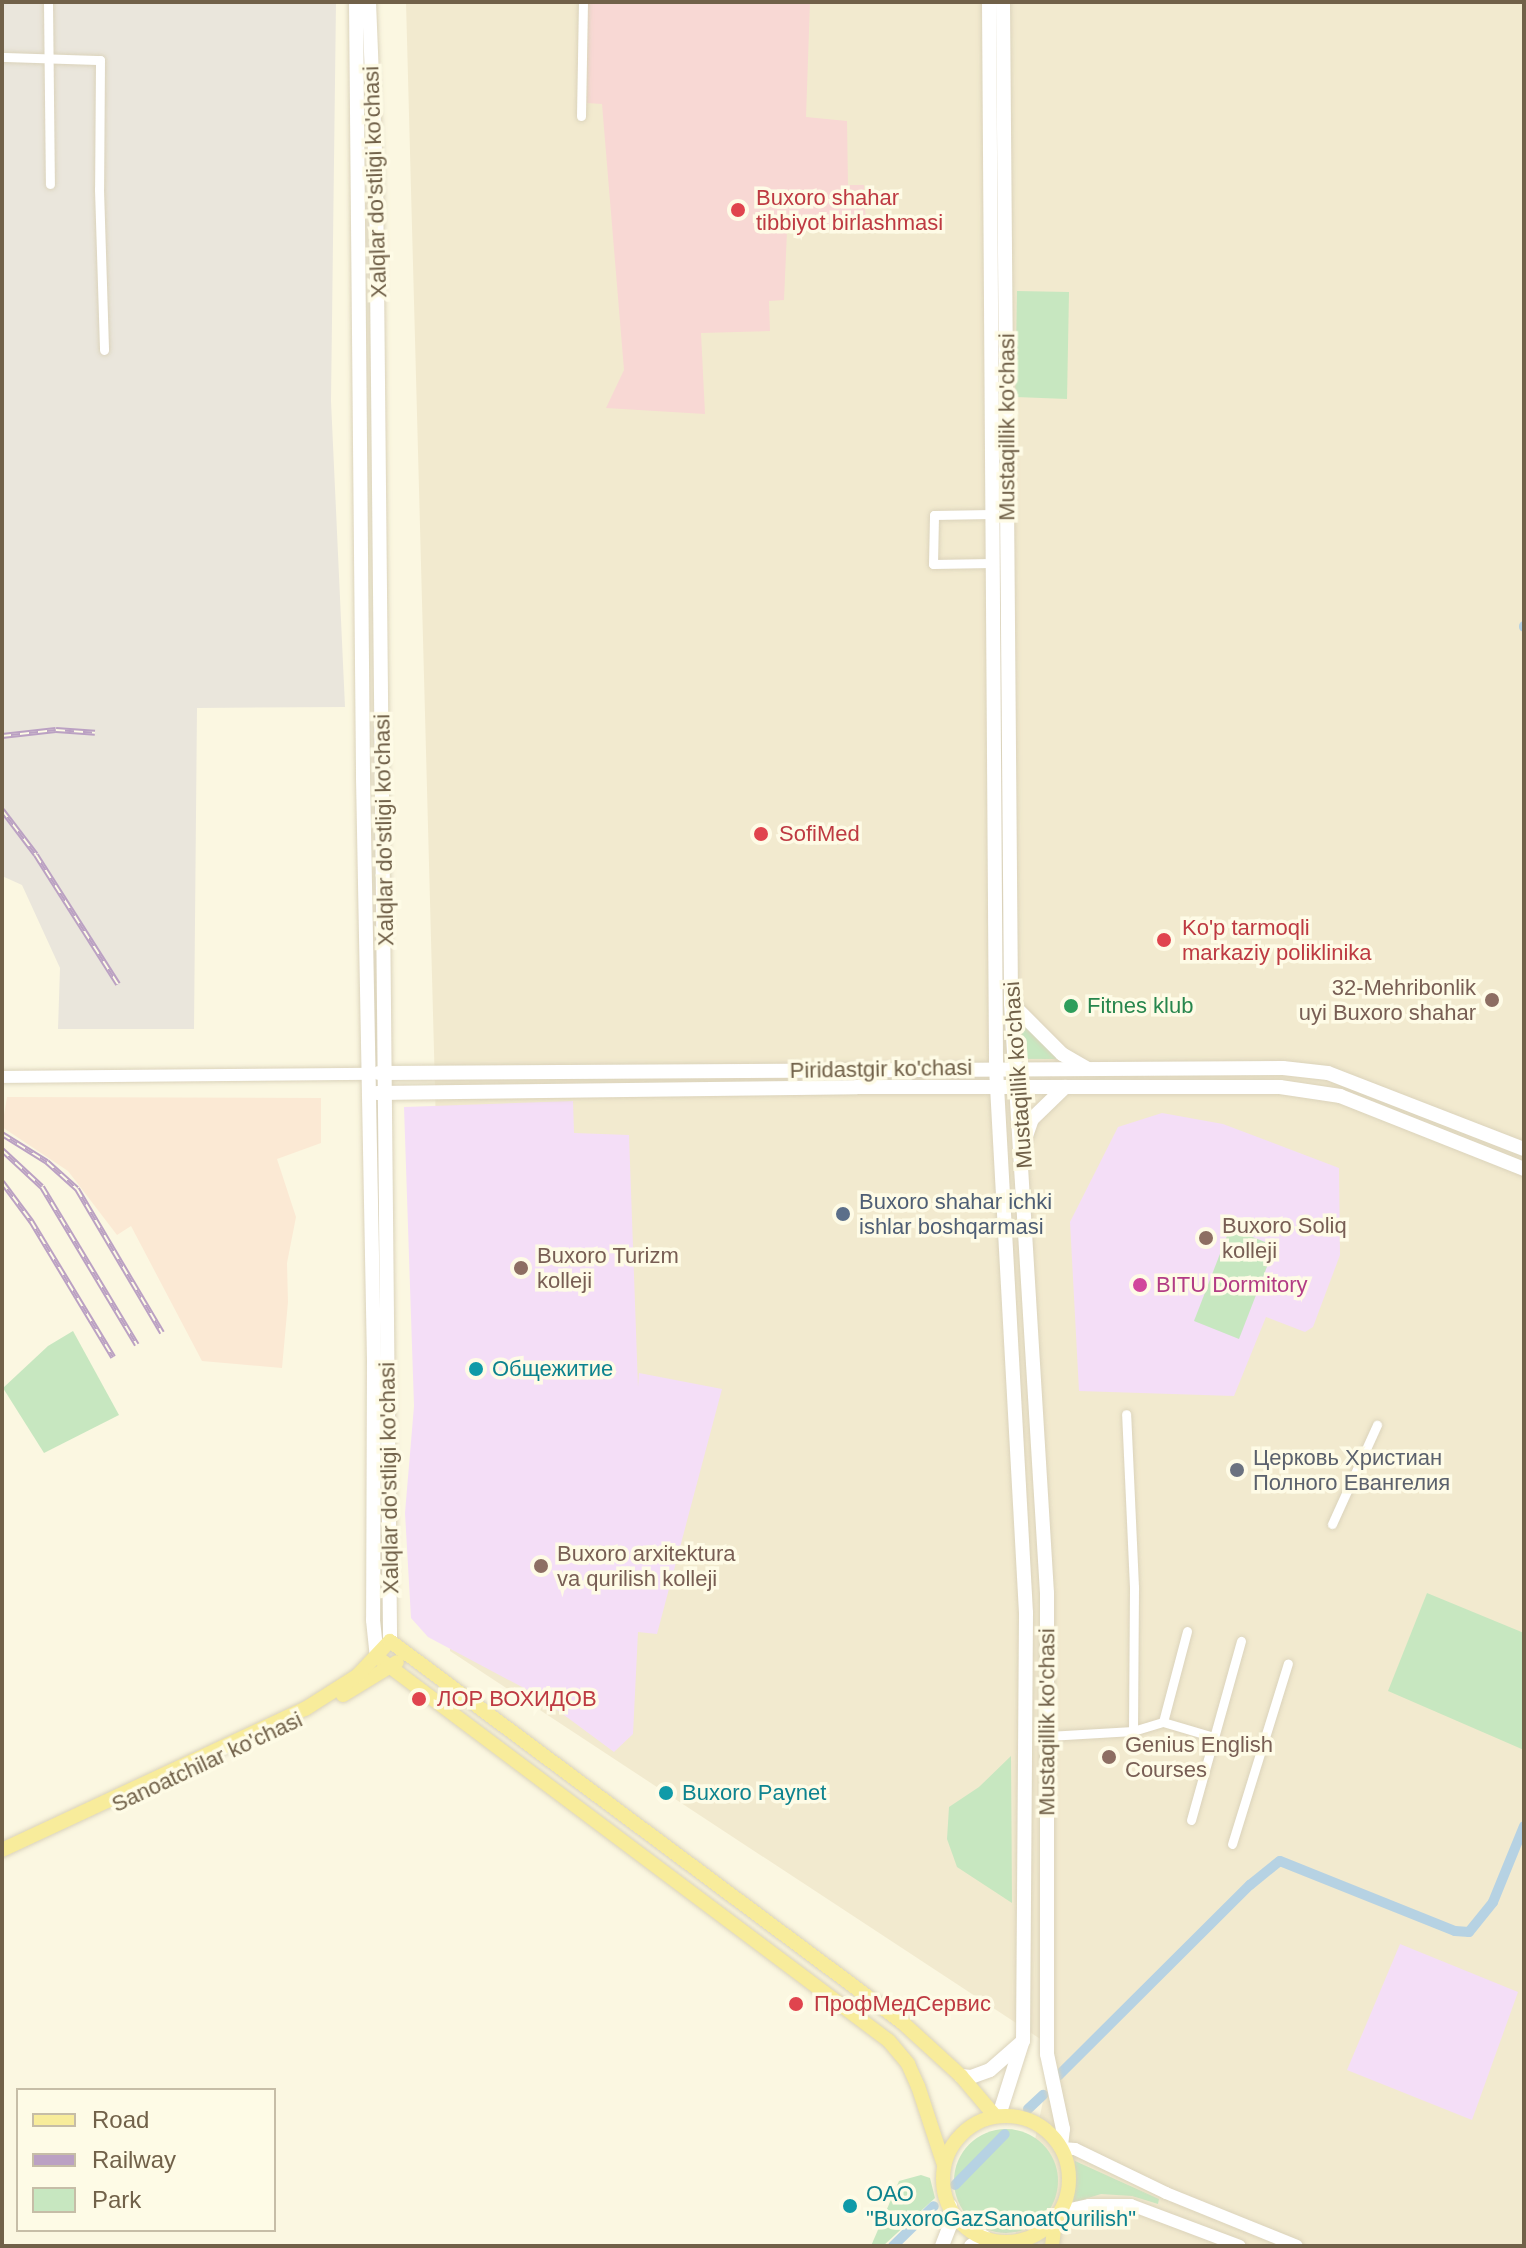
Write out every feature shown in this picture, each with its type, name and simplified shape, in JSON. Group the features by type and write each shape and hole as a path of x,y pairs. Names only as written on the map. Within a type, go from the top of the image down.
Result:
{"main road":[{"name":"Xalqlar do'stligi ko'chasi","path":"356,2 373,1620 377,1657"},
{"name":"Xalqlar do'stligi ko'chasi","path":"369,2 376,173 390,1641"},
{"name":"Mustaqillik ko'chasi","path":"989,2 988,130 999,385 1002,673 1003,885 996,1068 1026,1613 1023,2040 997,2116"},
{"name":"Mustaqillik ko'chasi","path":"1002,673 992,563 992,514 999,385 1005,130 1003,2"},
{"path":"988,130 1005,130"},
{"name":"Mustaqillik ko'chasi","path":"1003,885 1023,1151 1047,1593 1047,2054 1063,2129 1062,2146"},
{"path":"1011,1003 1062,1054 1087,1068"},
{"name":"Piridastgir ko'chasi","path":"368,1074 996,1068 1295,1069 1328,1073 1381,1091 1524,1149"},
{"path":"704,1072 705,1088"},
{"path":"1023,1151 1032,1119 1065,1087"},
{"name":"Piridastgir ko'chasi","path":"369,1094 705,1088 1280,1087 1340,1096 1524,1169"},
{"path":"1374,1109 1381,1091"},
{"path":"1019,1459 1040,1459"},
{"path":"390,1641 903,2023 961,2076 997,2116"},
{"name":"Sanoatchilar ko'chasi","path":"2,1850 305,1709 343,1687 390,1641"},
{"name":"Sanoatchilar ko'chasi","path":"2,1859 303,1717 393,1667 404,1652"},
{"path":"377,1657 889,2041 908,2064 918,2086 944,2165"},
{"path":"1026,1724 1048,1731"},
{"path":"770,1950 783,1935"},
{"path":"961,2076 971,2077 990,2070 1023,2040"},
{"path":"1052,2246 1058,2216 1068,2191 1069,2170 1062,2146 1033,2123 997,2116 968,2128 953,2146 944,2165 942,2186 958,2219 990,2242 1018,2240 1036,2234 1058,2216"},
{"path":"942,2246 951,2223 950,2206"}],"street":[{"path":"48,2 50,184"},
{"path":"581,116 583,2"},
{"path":"2,57 100,60 99,189 104,350"},
{"path":"992,514 934,515 933,564 992,563"},
{"path":"2,1077 368,1074"},
{"path":"1126,1414 1134,1587 1133,1731"},
{"path":"1332,1524 1377,1425"},
{"path":"1163,1722 1187,1631"},
{"path":"1191,1820 1241,1641"},
{"path":"1232,1844 1288,1663"},
{"path":"1048,1731 1133,1731 1163,1722 1214,1737"},
{"path":"1062,2146 1075,2149 1166,2193 1297,2246"},
{"path":"1058,2216 1089,2205 1131,2205 1240,2246"}],"shaded area":[{"path":"2,2 336,2 331,401 345,707 197,708 194,1029 58,1029 60,968 22,885 2,876"},
{"path":"406,2 1524,2 1524,2246 1013,2246 1054,2048 450,1651"},
{"name":"Buxoro shahar tibbiyot birlashmasi","path":"588,2 810,2 806,117 847,121 848,185 864,185 866,226 787,231 784,300 769,301 770,331 701,333 705,414 606,408 624,370 602,104 587,103"},
{"path":"7,1097 321,1098 321,1143 277,1159 296,1217 287,1263 288,1302 282,1368 202,1361 131,1226 117,1235 68,1171 2,1127"},
{"path":"573,1101 574,1133 629,1135 638,1387 639,1373 722,1389 657,1634 638,1632 633,1734 614,1752 537,1695 428,1637 411,1618 405,1513 414,1406 404,1107"},
{"name":"Buxoro Soliq kolleji","path":"1162,1113 1223,1124 1339,1168 1340,1255 1313,1327 1305,1332 1266,1317 1234,1396 1079,1391 1070,1222 1118,1127"},
{"path":"1400,1944 1518,1992 1472,2120 1347,2070"}],"green space":[{"path":"1017,291 1069,292 1067,399 1015,397"},
{"path":"1017,1014 1061,1059 1022,1059"},
{"path":"1230,1228 1275,1246 1239,1339 1194,1321"},
{"path":"73,1331 119,1415 44,1453 3,1388 48,1346"},
{"path":"1427,1593 1524,1633 1524,1750 1388,1691"},
{"path":"1011,1756 1012,1903 957,1867 947,1839 949,1807 979,1787"},
{"path":"1006,2129 1026,2133 1043,2144 1054,2161 1058,2181 1054,2201 1043,2218 1026,2229 1006,2233 986,2229 969,2218 958,2201 954,2181 958,2161 969,2144 986,2133"},
{"path":"1075,2161 1159,2199 1158,2204 1132,2196 1101,2194 1072,2203"},
{"path":"921,2175 930,2178 935,2198 883,2246 871,2246 899,2181"}],"waterway":[{"path":"1058,2076 1250,1885 1280,1861 1455,1931 1469,1932 1493,1902 1524,1826"},
{"path":"1028,2109 1043,2095"},
{"path":"955,2185 1005,2134"},
{"path":"893,2246 934,2206"}],"railway":[{"path":"2,736 56,730 95,733"},
{"path":"2,810 36,855 118,984"},
{"path":"2,1134 47,1162 77,1189 162,1333"},
{"path":"2,1150 42,1187 137,1345"},
{"path":"2,1182 31,1221 113,1357"}],"place":[{"name":"Buxoro shahar tibbiyot birlashmasi","path":"738,210"},
{"name":"SofiMed","path":"761,834"},
{"name":"Ko'p tarmoqli markaziy poliklinika","path":"1164,940"},
{"name":"32-Mehribonlik uyi Buxoro shahar","path":"1492,1000"},
{"name":"Fitnes klub","path":"1071,1006"},
{"name":"Buxoro shahar ichki ishlar boshqarmasi","path":"843,1214"},
{"name":"Buxoro Soliq kolleji","path":"1206,1238"},
{"name":"Buxoro Turizm kolleji","path":"521,1268"},
{"name":"BITU Dormitory","path":"1140,1285"},
{"name":"Общежитие","path":"476,1369"},
{"name":"Церковь Христиан Полного Евангелия","path":"1237,1470"},
{"name":"Buxoro arxitektura va qurilish kolleji","path":"541,1566"},
{"name":"ЛОР ВОХИДОВ","path":"419,1699"},
{"name":"Genius English Courses","path":"1109,1757"},
{"name":"Buxoro Paynet","path":"666,1793"},
{"name":"ПрофМедСервис","path":"796,2004"},
{"name":"ОАО \"BuxoroGazSanoatQurilish\"","path":"850,2206"}]}
